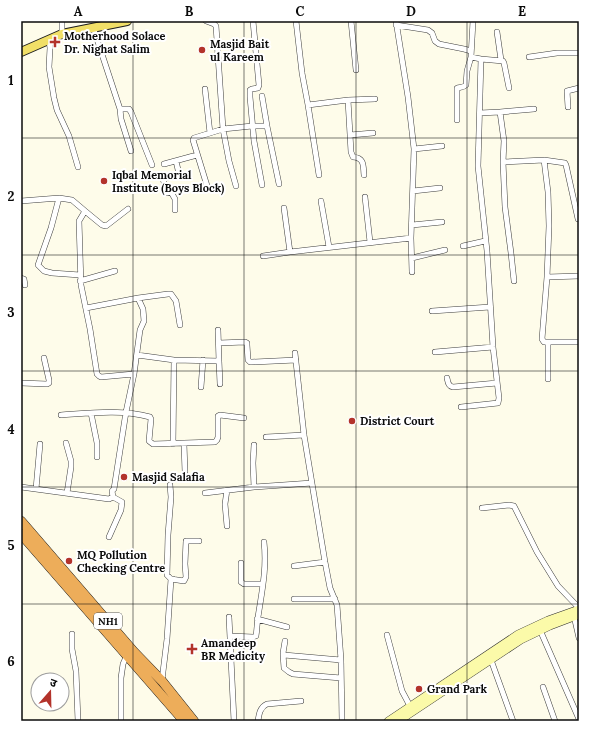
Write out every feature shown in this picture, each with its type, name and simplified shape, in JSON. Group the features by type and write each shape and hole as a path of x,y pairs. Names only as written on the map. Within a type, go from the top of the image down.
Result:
{"highway":[{"name":"NH1","path":"21,521 134,652 162,681 194,721"},
{"name":"NH1","path":"21,534 184,721"}],"main road":[{"path":"21,52 62,34 127,21"}],"street":[{"path":"62,21 62,34"},
{"path":"206,21 216,26 223,129 229,161 236,186"},
{"path":"253,21 259,85 258,88 252,89 250,92 252,126 262,185"},
{"path":"296,21 302,73 319,175"},
{"path":"351,21 356,70"},
{"path":"457,120 457,88 466,85 467,71 471,57 473,21"},
{"path":"412,272 411,238 414,149 408,97 396,23 428,30 432,33 435,41 439,44 471,51"},
{"path":"94,27 120,109 121,119 131,151"},
{"path":"497,32 501,60 504,63 509,88"},
{"path":"49,40 49,67 54,98 57,110 69,136 78,167"},
{"path":"529,57 557,53 579,53"},
{"path":"471,57 501,60"},
{"path":"461,407 498,403 499,398 493,347 478,166 481,59"},
{"path":"568,107 567,91 579,88"},
{"path":"205,89 210,133"},
{"path":"262,96 279,184"},
{"path":"308,105 348,100 375,99"},
{"path":"348,100 352,156 359,158 362,161 364,175"},
{"path":"120,109 129,109 131,112 152,164"},
{"path":"480,113 534,109"},
{"path":"500,112 504,141 503,162 505,207 512,253 514,281"},
{"path":"208,190 197,155 193,140 194,138 223,129 267,126"},
{"path":"350,135 373,133"},
{"path":"414,149 442,146"},
{"path":"164,164 197,155"},
{"path":"503,162 544,160 565,163 578,219"},
{"path":"544,160 548,192 549,226 542,339 544,342 579,342"},
{"path":"175,210 175,199 171,192 167,193 163,179 179,174 176,161"},
{"path":"413,191 440,188"},
{"path":"365,197 370,242"},
{"path":"21,200 59,198 72,200 102,225 106,226 128,209"},
{"path":"59,198 51,228 38,265 44,271 52,273 80,275"},
{"path":"321,201 329,247"},
{"path":"284,208 290,252"},
{"path":"85,211 79,221 80,281 98,376 134,374"},
{"path":"412,225 442,222"},
{"path":"263,256 411,238"},
{"path":"463,246 485,241"},
{"path":"412,258 445,250"},
{"path":"80,281 115,271"},
{"path":"547,277 579,276"},
{"path":"21,278 24,279 25,285"},
{"path":"86,308 138,298 171,294 176,301 180,325"},
{"path":"113,497 112,491 114,489 126,412 134,374 140,330 144,321 143,309 138,298"},
{"path":"432,311 490,307"},
{"path":"218,330 220,384"},
{"path":"219,343 245,342 247,345 248,360 250,362 296,360"},
{"path":"548,342 548,379"},
{"path":"435,352 493,347"},
{"path":"295,353 304,435 325,562 330,588 337,605 341,660 342,721"},
{"path":"137,355 174,360 203,360 219,362"},
{"path":"21,383 49,383 44,358"},
{"path":"174,360 174,444"},
{"path":"201,387 203,360"},
{"path":"447,378 449,386 453,387 497,383"},
{"path":"61,415 126,412 150,417 149,441 153,444 215,442 218,437 218,416 244,418"},
{"path":"91,413 97,443 97,457"},
{"path":"266,437 304,435"},
{"path":"66,443 71,461 67,494"},
{"path":"36,489 40,444"},
{"path":"184,444 185,472"},
{"path":"254,445 254,487"},
{"path":"205,493 254,487 312,483"},
{"path":"170,485 171,497 167,575 171,579 184,581 186,577 186,542 199,541"},
{"path":"21,487 109,500 113,497"},
{"path":"227,490 227,526"},
{"path":"109,537 121,510 122,502 113,497"},
{"path":"388,721 518,634 579,608 558,586 537,552 514,506 509,505 482,508"},
{"path":"230,636 256,636 266,556 264,542"},
{"path":"294,566 325,562"},
{"path":"241,563 241,582 244,584 263,584"},
{"path":"162,681 167,639 171,579"},
{"path":"294,599 335,599"},
{"path":"399,721 521,640 540,630 576,616 579,638"},
{"path":"229,617 234,721"},
{"path":"257,619 287,627"},
{"path":"540,630 579,719"},
{"path":"72,634 72,649 76,671 78,721"},
{"path":"387,635 402,691 410,706"},
{"path":"285,641 283,649 284,668 289,672 293,674 341,678"},
{"path":"283,654 341,660"},
{"path":"121,721 121,678 123,664 127,655"},
{"path":"491,660 513,721"},
{"path":"543,687 555,721"},
{"path":"258,721 260,709 267,704 301,701"}],"place":[{"name":"Motherhood Solace Dr. Nighat Salim","path":"55,42"},
{"name":"Masjid Bait ul Kareem","path":"202,50"},
{"name":"Iqbal Memorial Institute (Boys Block)","path":"104,181"},
{"name":"District Court","path":"352,421"},
{"name":"Masjid Salafia","path":"124,477"},
{"name":"MQ Pollution Checking Centre","path":"69,561"},
{"name":"Amandeep BR Medicity","path":"192,649"},
{"name":"Grand Park","path":"419,689"}]}
